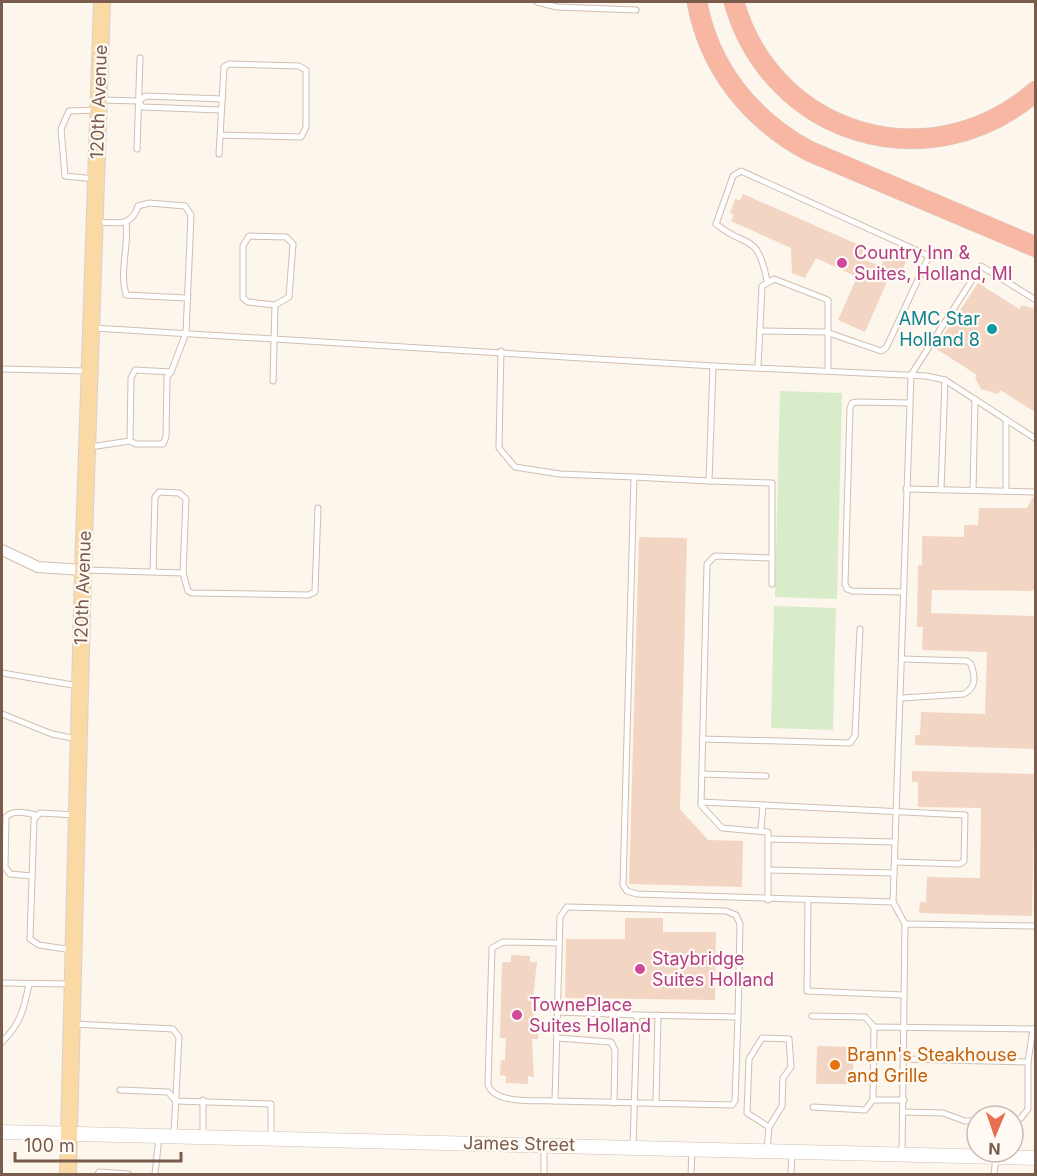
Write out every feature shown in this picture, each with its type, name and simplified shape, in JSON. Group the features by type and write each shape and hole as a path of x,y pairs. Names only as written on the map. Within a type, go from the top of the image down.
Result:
{"highway":[{"path":"698,2 707,37 727,79 757,116 782,136 809,151 1035,247"},
{"path":"734,2 752,47 773,76 815,113 851,129 889,137 946,136 996,118 1035,91"}],"main road":[{"name":"120th Avenue","path":"68,1174 83,570 102,2"}],"street":[{"path":"2,550 38,567 83,570"},
{"name":"James Street","path":"2,1132 965,1156"}],"lane":[{"path":"537,2 557,7 636,10"},
{"path":"137,149 141,58"},
{"path":"219,154 221,110 224,67 229,64 299,66 306,70 306,127 301,137 220,135"},
{"path":"96,179 65,176 61,129 69,111 139,101 145,96 222,99"},
{"path":"178,108 179,98"},
{"path":"139,101 142,106 221,110"},
{"path":"760,331 826,332 874,351 886,348 929,256 741,171 733,176 716,224 748,241 762,254 767,281"},
{"path":"88,448 130,441 136,444 162,444 166,437 167,377 186,333 191,215 185,206 149,203 138,206 135,216 126,223 95,222"},
{"path":"126,223 128,236 124,244 123,284 126,296 187,298"},
{"path":"249,236 286,237 293,244 290,297 275,305 248,302 243,298 243,246 249,236"},
{"path":"902,1155 905,924 893,902 902,698 906,489 911,375 981,266 1035,300"},
{"path":"758,366 762,286 774,279 828,300 826,332 828,370"},
{"path":"273,381 275,305"},
{"path":"92,328 501,351 712,366 758,366 911,375 945,380 1035,439"},
{"path":"501,351 499,448 515,467 560,474 772,483 772,584"},
{"path":"709,481 712,366"},
{"path":"2,369 90,371"},
{"path":"130,441 131,378 135,370 171,372"},
{"path":"941,490 945,380"},
{"path":"973,490 975,399"},
{"path":"904,592 847,589 849,417 852,403 910,403"},
{"path":"1006,420 1006,491"},
{"path":"634,477 622,885 627,891 637,894 768,900 893,902"},
{"path":"906,489 1035,492"},
{"path":"153,572 155,497 159,492 179,493 186,499 183,573 188,591 192,593 308,595 315,591 318,508"},
{"path":"768,900 770,839 768,832 761,829 722,828 701,802 707,564 715,556 772,558"},
{"path":"83,570 183,573"},
{"path":"702,739 850,743 855,736 860,629"},
{"path":"902,698 964,694 970,691 974,680 971,664 967,661 903,659"},
{"path":"2,673 80,686"},
{"path":"2,714 52,735 79,739"},
{"path":"702,774 766,776"},
{"path":"701,802 965,815 966,857 960,864 895,862"},
{"path":"761,829 762,805"},
{"path":"32,876 10,873 5,867 6,817 10,813 18,812 77,816"},
{"path":"36,815 30,939 39,945 74,950"},
{"path":"770,839 895,842"},
{"path":"769,870 894,873"},
{"path":"808,900 807,991 903,994"},
{"path":"555,1101 560,917 567,907 726,911 736,915 740,924 735,1101 732,1105 555,1101 499,1097 489,1089 492,948 503,942 559,943"},
{"path":"905,924 1035,926"},
{"path":"2,983 73,984"},
{"path":"2,1042 16,1029 24,1010 29,984"},
{"path":"558,1012 738,1017"},
{"path":"633,1147 637,1015"},
{"path":"656,1104 658,1015"},
{"path":"812,1016 865,1017 874,1027 873,1100 865,1110 813,1107"},
{"path":"72,1024 173,1029 179,1037 174,1136"},
{"path":"874,1027 1034,1029 1028,1062 1028,1109 1025,1113"},
{"path":"557,1038 611,1042 615,1050 614,1103"},
{"path":"767,1151 769,1127 782,1106 783,1078 791,1067 789,1039 762,1038 749,1059 747,1113 769,1127"},
{"path":"904,1059 1028,1062"},
{"path":"120,1090 168,1092 176,1101"},
{"path":"176,1101 203,1100 271,1104 271,1138"},
{"path":"203,1100 203,1137"},
{"path":"873,1100 904,1100"},
{"path":"903,1112 943,1113 965,1120"},
{"path":"155,1174 159,1136"},
{"path":"544,1145 544,1174"},
{"path":"691,1174 692,1149"},
{"path":"791,1174 792,1151"},
{"path":"99,1174 99,1172 128,1174"}],"green space":[{"path":"780,391 842,393 837,599 775,597"},
{"path":"774,606 836,608 833,730 771,728"}],"building":[{"name":"Country Inn & Suites, Holland, MI","path":"743,194 866,248 858,258 881,266 887,253 906,261 900,277 891,273 865,332 838,320 857,277 816,258 805,278 792,273 791,248 731,221 734,215 730,213 735,199 740,200"},
{"name":"AMC Star Holland 8","path":"978,283 1019,309 1022,305 1035,309 1035,412 1000,390 998,394 981,389 975,378 977,375 935,348"},
{"path":"1035,497 1035,588 1032,591 932,590 931,613 1035,616 1035,749 915,745 915,735 920,735 921,712 985,714 987,652 922,650 923,627 917,627 918,565 922,565 922,536 964,537 964,525 978,525 979,508 1027,508"},
{"path":"639,537 687,538 680,809 708,840 743,841 742,887 629,884"},
{"path":"912,771 1035,774 1032,916 919,913 920,902 926,902 927,877 980,878 981,808 918,807 918,782 912,782"},
{"name":"Staybridge Suites Holland","path":"625,918 663,918 663,932 716,932 715,1000 565,998 566,939 625,939"},
{"name":"TownePlace Suites Holland","path":"511,955 530,956 530,962 537,962 532,1007 534,1022 539,1022 538,1039 532,1039 534,1077 528,1076 528,1084 506,1083 506,1076 500,1075 501,1060 505,1060 506,1038 500,1038 502,962 511,962"},
{"name":"Brann's Steakhouse and Grille","path":"817,1046 853,1047 853,1084 816,1084"}],"place":[{"name":"Country Inn & Suites, Holland, MI","path":"842,263"},
{"name":"AMC Star Holland 8","path":"992,329"},
{"name":"Staybridge Suites Holland","path":"640,969"},
{"name":"TownePlace Suites Holland","path":"517,1015"},
{"name":"Brann's Steakhouse and Grille","path":"835,1065"}]}
